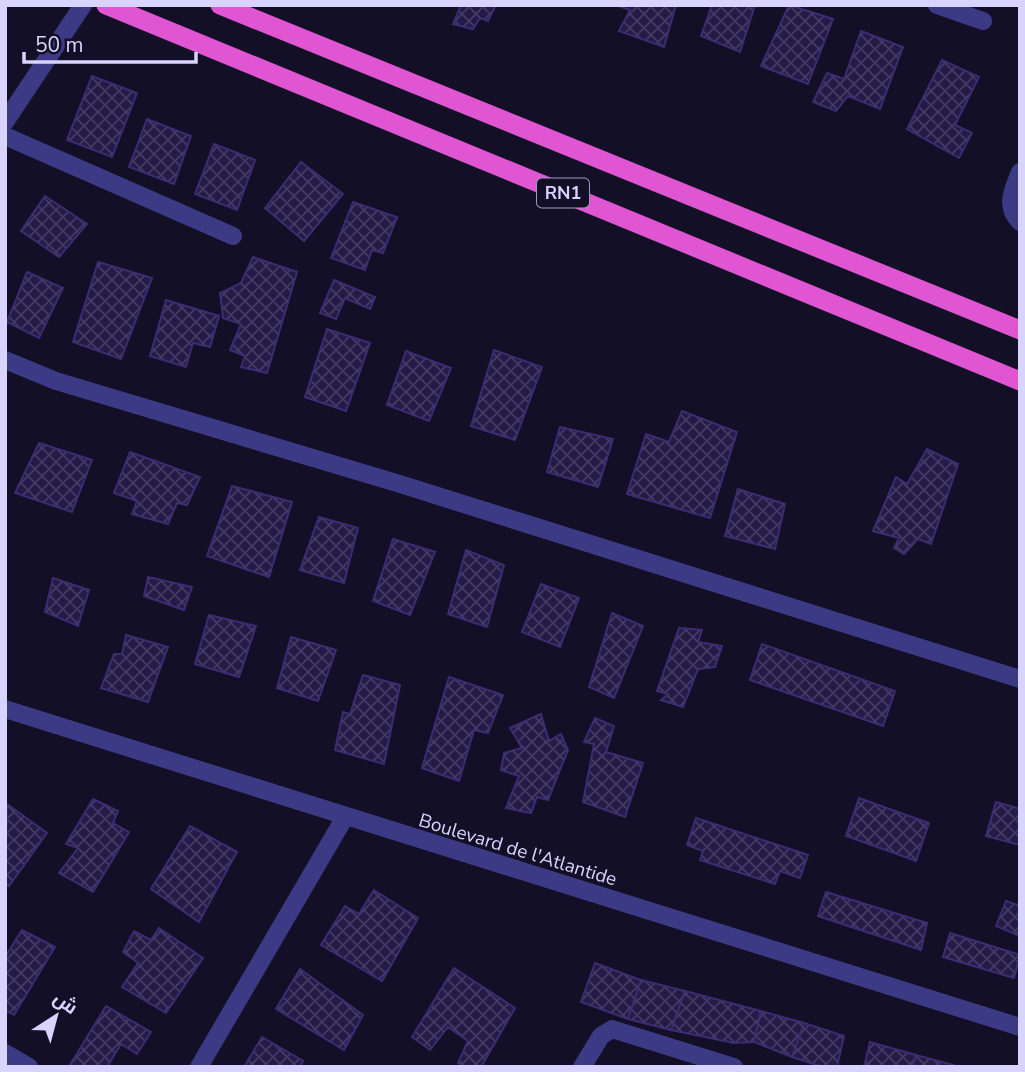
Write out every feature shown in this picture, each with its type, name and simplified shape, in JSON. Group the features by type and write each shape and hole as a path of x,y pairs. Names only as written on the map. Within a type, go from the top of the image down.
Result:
{"highway":[{"name":"RN1","path":"106,5 1020,381"},
{"name":"RN1","path":"220,5 1020,330"}],"street":[{"path":"5,122 83,5"},
{"path":"937,5 983,21"},
{"path":"5,136 233,236"},
{"path":"1020,172 1010,204 1012,213 1020,222"},
{"path":"5,360 56,381 413,488 1020,679"},
{"name":"Boulevard de l'Atlantide","path":"5,709 194,766 345,817 1020,1027"},
{"path":"200,1067 345,817"},
{"path":"582,1067 601,1036 612,1029 734,1067"},
{"path":"5,1053 29,1067"}],"building":[{"path":"461,5 496,5 488,21 480,18 473,29 453,24"},
{"path":"616,5 676,5 664,47 619,31 630,10"},
{"path":"712,5 755,5 740,52 701,36"},
{"path":"789,5 833,19 808,84 761,66"},
{"path":"861,31 903,47 880,109 848,96 836,111 813,102 827,73 844,79"},
{"path":"942,60 979,77 955,125 972,133 959,158 907,129"},
{"path":"92,76 137,93 112,157 67,140"},
{"path":"147,119 191,136 174,184 129,167"},
{"path":"214,144 255,160 237,210 195,194"},
{"path":"301,162 343,194 304,241 265,208"},
{"path":"45,196 87,224 59,257 21,231"},
{"path":"353,202 397,217 383,253 372,250 365,270 331,258"},
{"path":"253,257 297,272 267,373 241,367 245,356 230,350 241,324 223,318 220,293 241,283"},
{"path":"98,262 152,278 121,359 73,342"},
{"path":"27,272 63,288 39,338 7,322"},
{"path":"334,280 375,297 370,309 345,298 336,319 320,313"},
{"path":"166,300 219,316 210,347 193,343 186,367 150,356"},
{"path":"327,329 370,343 346,411 305,397"},
{"path":"494,350 542,367 515,440 471,426"},
{"path":"406,351 451,368 429,421 387,405"},
{"path":"682,411 737,432 710,518 627,494 646,434 669,442"},
{"path":"560,427 613,439 598,487 547,472"},
{"path":"39,443 92,460 72,512 15,493"},
{"path":"927,449 958,464 931,544 918,539 904,554 894,548 899,538 873,531 896,477 907,484"},
{"path":"130,452 200,477 187,505 177,503 168,524 132,514 137,501 114,493"},
{"path":"232,486 292,502 269,577 207,556"},
{"path":"738,489 785,504 775,549 725,536"},
{"path":"319,517 358,528 344,583 300,570"},
{"path":"393,539 435,552 410,615 373,601"},
{"path":"466,550 504,565 487,627 448,614"},
{"path":"148,577 192,587 184,610 144,596"},
{"path":"53,578 89,590 78,626 45,612"},
{"path":"541,584 579,598 560,647 522,632"},
{"path":"612,613 643,626 614,698 589,687"},
{"path":"209,615 256,626 239,677 195,664"},
{"path":"679,628 702,630 698,642 722,646 715,667 698,669 683,707 661,700 668,694 657,691"},
{"path":"126,635 168,647 148,702 101,688 114,654 122,654"},
{"path":"291,637 336,650 318,701 277,688"},
{"path":"762,644 895,691 883,726 750,680"},
{"path":"363,675 400,685 384,764 335,750 343,712 350,714"},
{"path":"449,677 503,695 488,733 474,730 459,781 422,768"},
{"path":"541,714 549,741 561,734 568,750 548,800 537,797 531,813 506,808 519,776 501,770 504,753 522,748 510,728"},
{"path":"595,718 614,726 606,752 643,763 625,817 583,802 594,744 584,742"},
{"path":"859,798 929,823 916,861 846,836"},
{"path":"93,799 118,811 113,823 129,832 93,892 59,873 78,848 66,844"},
{"path":"996,802 1020,809 1020,845 986,836"},
{"path":"7,804 47,833 9,886 5,883"},
{"path":"696,818 808,855 800,878 780,871 775,884 700,860 703,851 687,845"},
{"path":"190,826 237,852 199,922 151,889"},
{"path":"374,890 418,918 382,981 321,945 345,906 359,914"},
{"path":"826,892 927,923 921,950 818,916"},
{"path":"1006,901 1018,905 1020,901 1020,936 996,926"},
{"path":"159,928 203,958 166,1013 122,987 138,963 123,952 134,931 151,940"},
{"path":"22,930 55,947 14,1015 5,1010 5,957"},
{"path":"950,933 1020,955 1014,978 943,957"},
{"path":"595,963 641,980 628,1019 581,1002"},
{"path":"454,968 515,1008 481,1067 465,1067 458,1063 468,1041 448,1027 430,1050 412,1037"},
{"path":"300,969 363,1015 344,1050 276,1009"},
{"path":"641,980 685,991 671,1030 628,1019"},
{"path":"685,991 761,1011 754,1042 734,1043 671,1030"},
{"path":"106,1006 151,1032 137,1054 121,1044 107,1067 73,1067 70,1065"},
{"path":"761,1011 804,1023 792,1057 754,1042"},
{"path":"804,1023 844,1036 837,1067 823,1067 792,1057"},
{"path":"262,1037 303,1061 300,1067 244,1067"},
{"path":"870,1042 916,1055 912,1067 864,1067"},
{"path":"916,1055 953,1065 912,1067"}]}
